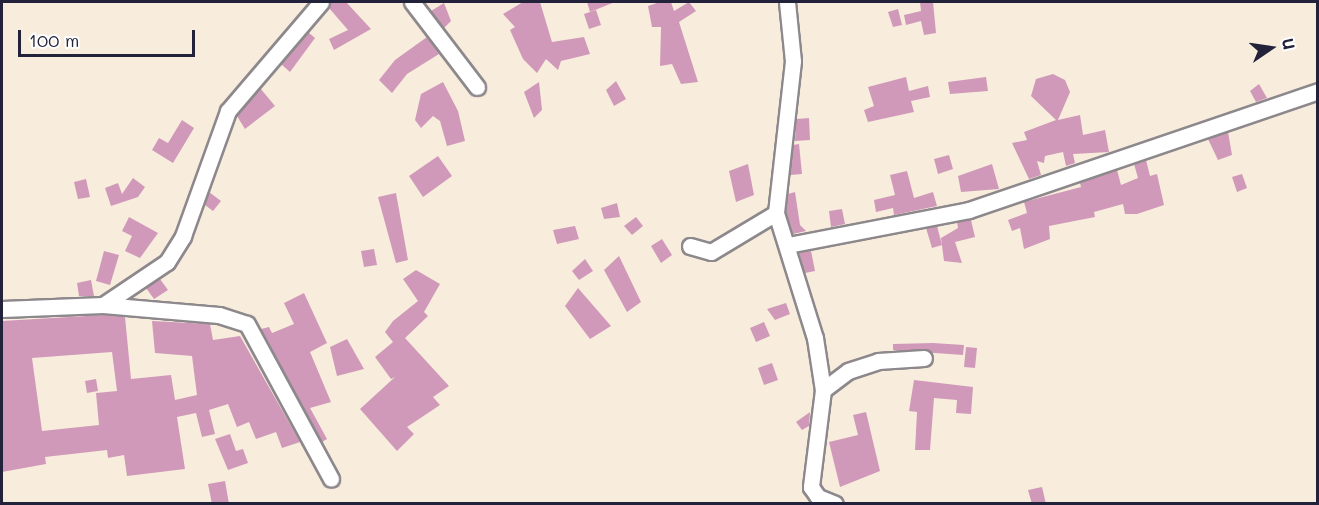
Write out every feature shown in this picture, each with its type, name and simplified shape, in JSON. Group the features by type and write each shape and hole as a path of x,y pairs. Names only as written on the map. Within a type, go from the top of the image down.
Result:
{"street":[{"path":"103,305 142,283 177,248 228,111 321,2"},
{"path":"412,2 477,87"},
{"path":"787,2 793,61 776,213 788,245 815,338 823,390 810,482 818,497 835,504"},
{"path":"788,245 969,210 1317,91"},
{"path":"690,246 711,252 776,213"},
{"path":"2,309 103,305 219,315 247,324 331,479"},
{"path":"823,390 848,371 878,361 924,358"}],"building":[{"path":"331,2 346,2 371,29 334,50 329,39 348,30 329,8"},
{"path":"523,2 540,2 552,42 584,37 590,54 561,61 558,70 546,59 537,73 523,59 510,30 515,27 503,14"},
{"path":"587,2 615,2 590,12"},
{"path":"660,2 671,2 674,11 689,2 696,11 679,22 698,82 681,84 672,64 660,66 661,27 652,27 648,6"},
{"path":"920,2 933,2 936,33 924,35 921,21 906,25 904,15 921,11"},
{"path":"444,3 451,21 444,28 431,11"},
{"path":"898,9 902,25 893,27 888,12"},
{"path":"596,10 601,25 589,29 584,14"},
{"path":"308,32 315,38 290,72 281,64"},
{"path":"427,37 439,54 407,74 392,93 379,80 395,60"},
{"path":"1053,74 1065,80 1070,92 1058,120 1080,115 1083,135 1105,130 1109,152 1073,154 1075,163 1066,166 1063,152 1045,156 1044,163 1037,161 1041,175 1029,179 1012,143 1027,140 1024,132 1056,120 1031,96 1036,79"},
{"path":"906,77 909,91 928,86 930,97 911,101 914,112 868,122 864,110 874,106 868,87"},
{"path":"986,77 988,91 950,94 948,82"},
{"path":"616,81 626,99 614,106 606,90"},
{"path":"443,82 458,111 465,141 447,146 440,121 433,116 421,128 415,120 421,94"},
{"path":"539,82 542,110 534,118 524,92"},
{"path":"1259,84 1267,98 1256,102 1250,91"},
{"path":"260,88 275,106 245,129 237,116"},
{"path":"809,118 810,140 795,141 796,119"},
{"path":"182,120 194,128 173,163 152,150 159,138 168,143"},
{"path":"1228,132 1232,155 1218,160 1208,139"},
{"path":"799,144 802,174 790,175 793,145"},
{"path":"949,155 953,169 938,174 934,159"},
{"path":"438,156 452,176 423,197 409,176"},
{"path":"1146,160 1150,176 1157,174 1164,205 1137,214 1125,214 1123,204 1094,212 1095,217 1049,226 1050,239 1024,249 1020,228 1012,231 1008,220 1027,213 1024,202 1081,187 1080,183 1117,170 1121,185 1138,178 1134,164"},
{"path":"748,164 754,195 736,202 729,171"},
{"path":"992,164 999,189 961,192 958,176"},
{"path":"907,171 914,198 933,192 937,206 894,215 893,208 876,212 874,200 895,195 890,175"},
{"path":"1242,174 1247,188 1237,192 1232,177"},
{"path":"133,178 145,187 138,197 111,206 105,188 118,183 122,194"},
{"path":"86,179 90,197 78,199 74,182"},
{"path":"209,192 221,201 213,211 205,205"},
{"path":"795,192 800,225 806,231 793,234 786,212 788,194"},
{"path":"396,193 408,260 396,263 378,197"},
{"path":"617,203 620,217 604,219 601,208"},
{"path":"842,209 845,224 831,227 829,211"},
{"path":"129,217 158,233 140,258 125,251 132,236 122,231"},
{"path":"636,217 643,226 632,235 624,226"},
{"path":"971,220 975,237 955,242 962,263 944,261 941,238 958,228 957,222"},
{"path":"575,226 579,239 557,244 553,230"},
{"path":"937,226 942,245 932,248 926,228"},
{"path":"662,239 672,255 661,263 651,246"},
{"path":"374,249 377,265 364,267 361,251"},
{"path":"104,251 119,255 110,285 96,281"},
{"path":"811,251 815,271 805,273 799,253"},
{"path":"619,256 641,302 627,312 604,270"},
{"path":"585,259 593,271 579,280 572,271"},
{"path":"416,270 440,284 424,312 428,316 405,338 449,386 433,397 440,405 407,427 414,434 397,451 360,409 395,377 391,379 375,357 393,342 385,332 393,321 418,301 403,279"},
{"path":"160,279 168,290 154,299 146,288"},
{"path":"91,280 94,296 79,296 77,283"},
{"path":"578,288 611,326 590,339 565,306"},
{"path":"304,293 327,343 310,352 331,402 310,408 327,439 322,442 261,329 269,327 272,333 294,324 284,303"},
{"path":"786,303 790,314 775,320 767,309"},
{"path":"103,315 125,317 131,379 171,375 175,400 197,395 192,356 155,353 152,321 210,324 213,340 240,336 300,442 282,448 276,432 256,439 249,422 237,427 228,404 209,410 215,434 202,437 196,413 177,417 185,469 127,476 124,455 108,458 107,450 45,457 46,464 2,472 2,321","holes":["112,352 117,391 96,393 99,425 42,431 32,358"]},
{"path":"764,322 770,336 756,342 750,328"},
{"path":"347,339 364,369 337,376 330,347"},
{"path":"893,344 964,345 963,355 893,350"},
{"path":"966,347 977,348 975,368 964,367"},
{"path":"772,363 778,380 764,385 758,368"},
{"path":"96,379 98,391 87,393 85,381"},
{"path":"914,380 973,387 971,414 956,413 957,400 934,398 930,450 915,450 917,412 909,411"},
{"path":"810,412 809,426 802,430 796,422"},
{"path":"866,412 880,471 840,487 829,442 858,435 853,415"},
{"path":"230,434 236,451 243,449 248,463 228,470 215,439"},
{"path":"225,481 229,504 212,504 208,484"},
{"path":"1042,487 1046,504 1032,504 1028,490"}]}
